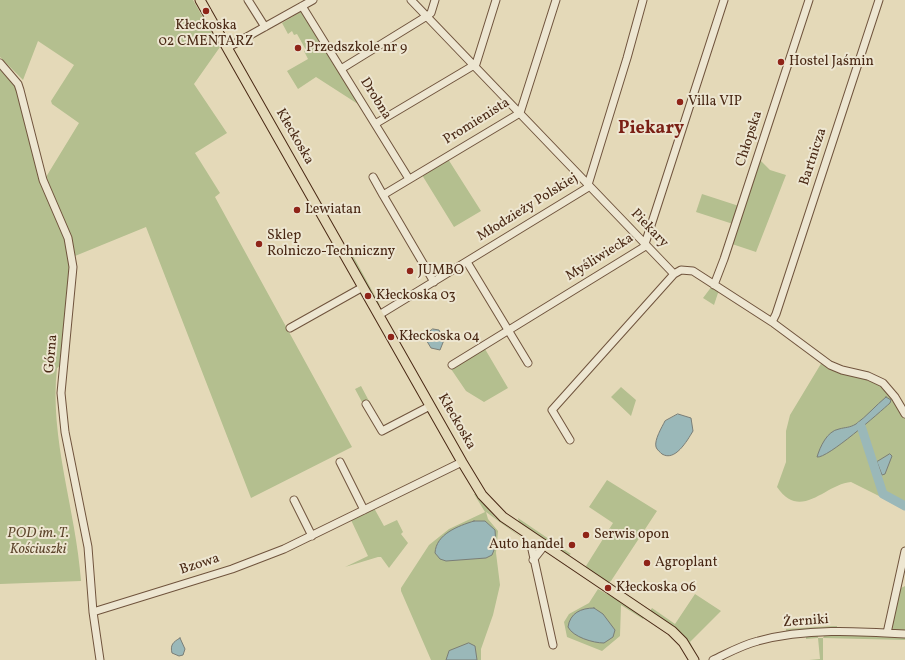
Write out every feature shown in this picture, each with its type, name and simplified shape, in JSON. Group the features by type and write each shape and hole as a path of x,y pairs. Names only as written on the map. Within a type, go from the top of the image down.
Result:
{"main road":[{"name":"Kłeckoska","path":"200,0 462,462 491,507 529,536 672,631 683,642 694,660"}],"street":[{"path":"248,0 265,27"},
{"path":"227,48 313,0"},
{"name":"Piekary","path":"411,0 674,274"},
{"path":"341,69 427,16 431,13 435,0"},
{"path":"375,124 474,65 478,61 496,0"},
{"name":"Promienista","path":"409,179 520,113 556,0"},
{"name":"Młodzieży Polskiej","path":"378,315 467,262 589,185 643,0"},
{"name":"Myśliwiecka","path":"452,365 646,245 724,0"},
{"name":"Chłopska","path":"714,284 724,259 809,0"},
{"name":"Bartnicza","path":"772,322 776,314 879,0"},
{"name":"Drobna","path":"302,6 409,179"},
{"name":"Górna","path":"0,63 18,84 43,180 68,238 73,267 61,393 65,432 88,547 93,612 100,660"},
{"path":"373,177 434,282"},
{"path":"383,195 409,179"},
{"path":"467,262 528,363"},
{"path":"570,440 552,410 674,274 680,270 687,269 714,284 772,322 830,365 842,370 868,376 882,383 895,397 905,414"},
{"path":"290,328 363,287"},
{"path":"366,404 382,431 430,406"},
{"path":"340,462 364,510"},
{"name":"Bzowa","path":"93,612 232,569 284,549 462,462"},
{"path":"294,500 312,536"},
{"path":"529,536 553,645"},
{"path":"534,560 544,546"},
{"path":"887,633 905,551"},
{"name":"Żerniki","path":"713,660 756,641 794,634 905,634"}],"green space":[{"path":"0,0 193,0 220,47 194,84 227,133 195,153 220,193 215,197 352,447 251,498 146,227 75,256 71,237 46,177 79,123 52,104 51,101 74,65 38,41 23,80 0,57"},
{"path":"302,11 361,106 316,77 298,89 287,71 308,59 304,51 306,50 297,34 294,35 292,31 288,34 282,23"},
{"name":"POD im. T. Kościuszki","path":"0,66 17,87 65,239 70,264 60,366 57,368 56,394 60,447 74,528 81,581 0,584"},
{"path":"448,159 481,211 454,227 422,175"},
{"path":"760,160 770,170 786,175 756,252 732,244"},
{"path":"702,194 739,206 733,224 696,212"},
{"path":"351,252 380,305 377,304 372,295 373,294 349,254"},
{"path":"712,286 719,290 714,305 703,298"},
{"path":"485,349 508,388 484,402 466,391 451,369"},
{"path":"822,362 881,384 895,400 905,418 905,509 851,482 841,484 804,501 795,501 786,497 777,487 786,462 786,431 790,415"},
{"path":"361,386 369,401 363,404 355,389"},
{"path":"621,387 636,400 631,416 611,397"},
{"path":"607,480 657,511 611,581 608,583 587,569 586,566 613,523 589,507"},
{"path":"474,494 476,494 495,517 526,541 486,512 488,519 498,531 496,553 500,585 493,615 481,649 481,660 431,660 401,588 429,545 449,529 485,512"},
{"path":"374,508 384,526 397,520 403,532 401,534 408,543 389,568 381,557 345,567 368,556 351,520"},
{"path":"518,518 571,554 567,556 559,552 560,549 557,547 555,549 519,522"},
{"path":"905,586 905,630 892,630 891,628 899,589"},
{"path":"598,589 644,617 643,619 621,605 620,636 602,651 567,637 564,622 569,614 589,603"},
{"path":"695,594 721,611 690,642 697,656 680,633 650,611 652,608 675,624"},
{"path":"837,626 837,629 786,631 786,629"},
{"path":"885,635 905,637 905,640 823,638 824,636"},
{"path":"806,636 818,636 818,638 806,639"},
{"path":"818,638 823,638 823,660 809,660 820,659"}],"water":[{"path":"433,329 439,330 444,340 440,350 431,348 425,338 425,335"},
{"path":"886,397 891,400 890,403 876,416 831,451 823,456 817,457 822,444 831,433 835,430 856,424"},
{"path":"678,414 691,418 693,431 676,453 667,456 662,454 657,449 656,441 665,421"},
{"path":"890,454 892,456 885,474 882,475 877,462"},
{"path":"474,521 485,521 495,530 496,545 492,555 486,558 446,561 440,559 435,553 436,546 439,541 455,528"},
{"path":"594,608 603,614 615,630 613,637 604,643 584,639 574,634 568,627 571,618 577,612"},
{"path":"180,638 185,649 183,655 179,656 172,653 171,648 174,642"},
{"path":"469,643 475,646 477,660 446,660 449,651"}],"waterway":[{"path":"861,426 883,494 905,506"}],"place":[{"name":"Kłeckoska 02 CMENTARZ","path":"206,11"},
{"name":"Przedszkole nr 9","path":"298,48"},
{"name":"Hostel Jaśmin","path":"781,62"},
{"name":"Villa VIP","path":"680,102"},
{"name":"Lewiatan","path":"297,210"},
{"name":"Sklep Rolniczo-Techniczny","path":"259,244"},
{"name":"JUMBO","path":"410,271"},
{"name":"Kłeckoska 03","path":"368,296"},
{"name":"Kłeckoska 04","path":"391,337"},
{"name":"Serwis opon","path":"586,535"},
{"name":"Auto handel","path":"572,545"},
{"name":"Agroplant","path":"647,563"},
{"name":"Kłeckoska 06","path":"608,588"}],"district":[{"name":"Piekary","path":"651,130"}]}
